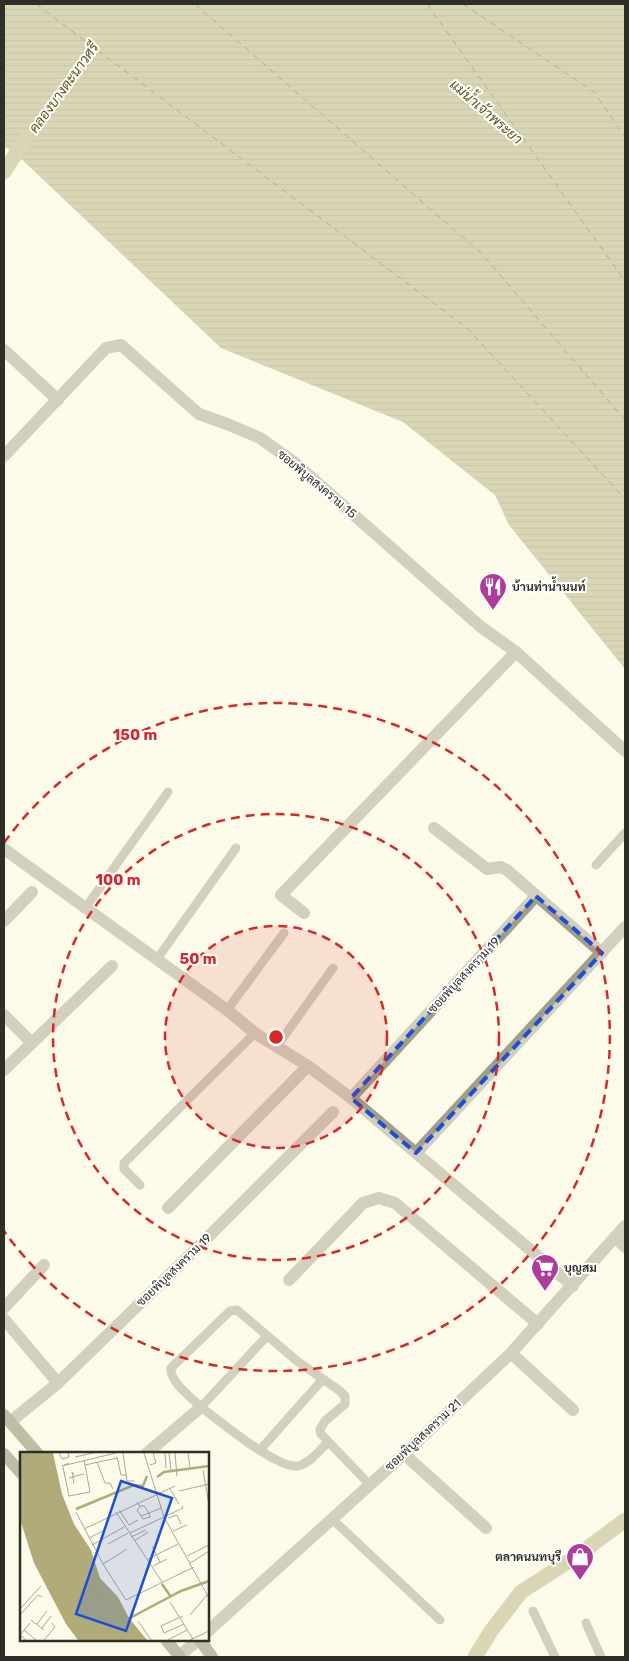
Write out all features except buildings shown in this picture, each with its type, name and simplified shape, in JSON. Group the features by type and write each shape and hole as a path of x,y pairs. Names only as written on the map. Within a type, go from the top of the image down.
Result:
{"main road":[{"path":"7,1419 36,1452"},
{"path":"4,1454 20,1472"},
{"path":"167,1641 179,1657"},
{"path":"200,1641 212,1657"}],"street":[{"name":"ซอยพิบูลสงคราม 15","path":"4,456 106,348 121,345 199,414 260,438 295,462 481,627 516,652 625,751"},
{"path":"4,350 58,400"},
{"path":"304,913 281,895 516,652"},
{"path":"434,828 487,869 501,867 507,870 602,953"},
{"path":"4,849 227,1010 255,1033 308,1066 351,1098 573,1286"},
{"path":"4,921 32,892"},
{"name":"ซอยพิบูลสงคราม 19","path":"351,1098 536,896"},
{"path":"416,1153 625,927"},
{"path":"4,1070 112,966"},
{"path":"4,1015 32,1043"},
{"path":"168,1208 308,1066"},
{"name":"ซอยพิบูลสงคราม 19","path":"7,1419 58,1383 334,1112"},
{"path":"289,1280 363,1203 379,1198 395,1203 538,1324"},
{"name":"ซอยพิบูลสงคราม 21","path":"209,1630 404,1454 511,1353 625,1226"},
{"path":"615,1237 625,1247"},
{"path":"4,1308 44,1265"},
{"path":"4,1319 58,1383"},
{"path":"511,1353 573,1410"},
{"path":"148,1452 201,1407"},
{"path":"404,1454 486,1528"},
{"path":"179,1657 198,1641"}],"lane":[{"path":"86,907 168,792"},
{"path":"596,865 625,833"},
{"path":"157,959 236,848"},
{"path":"227,1010 284,933"},
{"path":"277,1046 333,968"},
{"path":"140,1185 124,1169 124,1164 255,1033"},
{"path":"328,1442 304,1464 295,1467 284,1465 236,1434 201,1407 173,1379 170,1373 171,1368 230,1311 237,1310 297,1361 345,1396 345,1404 320,1428 321,1434 369,1484"},
{"path":"201,1407 268,1336"},
{"path":"260,1450 323,1379"},
{"path":"332,1519 440,1620"},
{"path":"533,1611 555,1657"},
{"path":"586,1623 602,1657"}],"highlighted area":[{"path":"536,896 602,953 416,1153 351,1098"}],"water":[{"name":"แม่น้ำเจ้าพระยา","path":"4,4 625,4 625,669 509,525 495,495 403,422 221,348 15,153 4,146"}],"waterway":[{"name":"คลองบางตะนาวศรี","path":"4,172 26,138"},
{"path":"475,1657 491,1631 521,1592 577,1556 625,1520"}],"ferry route":[{"path":"36,4 468,329 625,499"},
{"path":"195,4 482,254 625,420"},
{"path":"427,4 625,281"},
{"path":"463,4 594,92 625,137"}],"place":[{"name":"บ้านท่าน้ำนนท์","path":"493,611"},
{"name":"บุญสม","path":"545,1292"},
{"name":"ตลาดนนทบุรี","path":"580,1581"}]}
